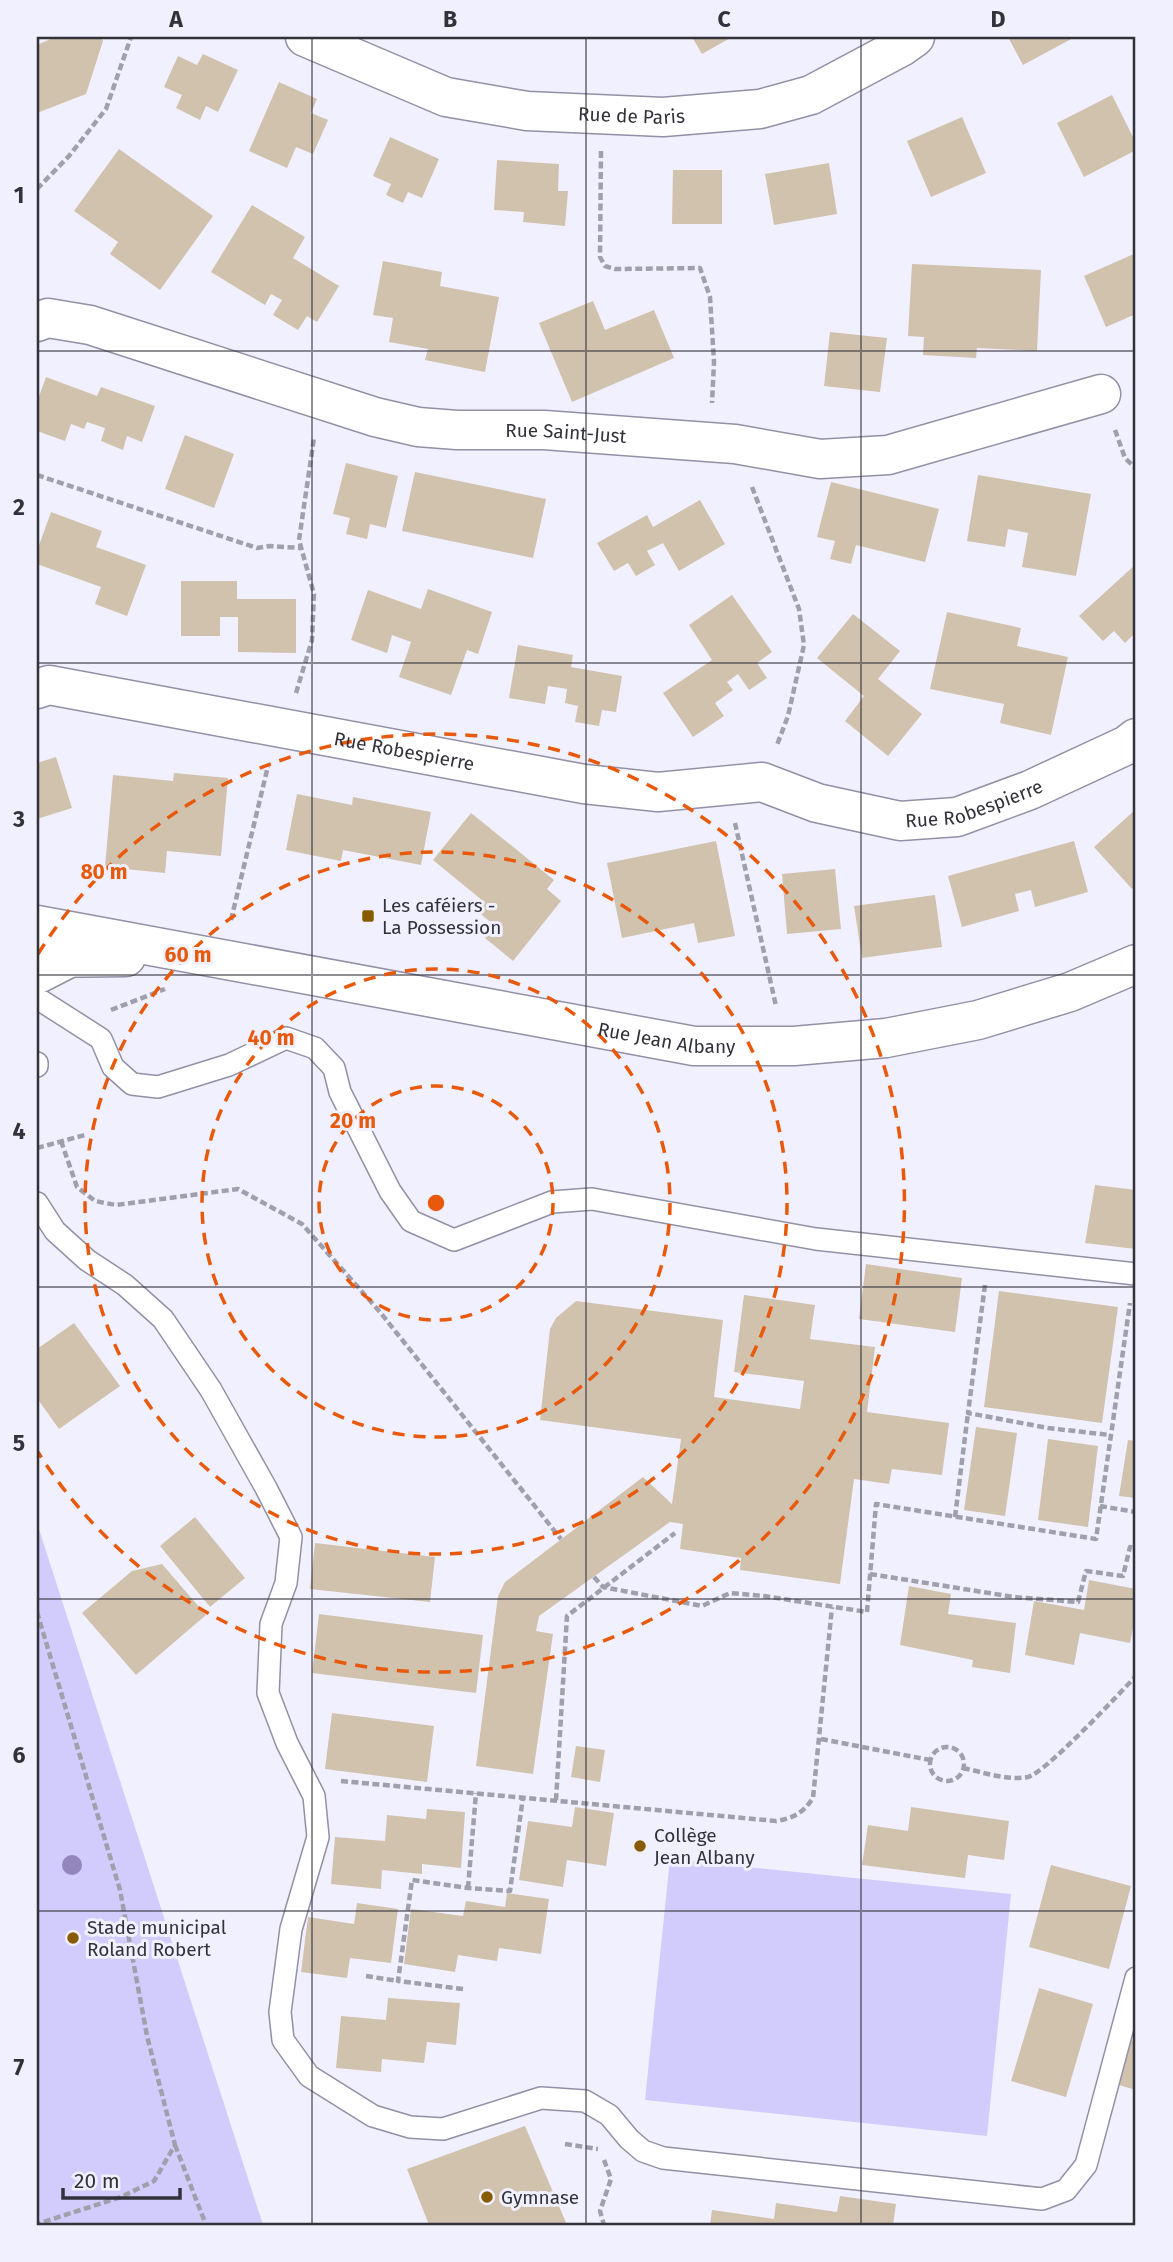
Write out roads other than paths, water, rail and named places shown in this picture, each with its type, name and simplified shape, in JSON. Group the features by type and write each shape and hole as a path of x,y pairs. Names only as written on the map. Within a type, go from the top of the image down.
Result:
{"street":[{"name":"Rue de Paris","path":"332,41 446,97 527,111 663,117 760,109 811,95 915,37"},
{"name":"Rue Saint-Just","path":"37,322 48,318 90,325 320,399 418,427 544,430 724,443 820,458 888,455 1101,394"},
{"name":"Rue Robespierre","path":"41,686 584,784 658,792 744,783 817,803 900,821 957,817 1030,790 1127,745 1136,738"},
{"name":"Rue Jean Albany","path":"37,925 694,1046 784,1046 886,1038 978,1020 1070,992 1136,964"},
{"name":"Rue Jean Albany","path":"37,958 194,954"}],"lane":[{"path":"37,984 89,957"},
{"path":"37,998 101,1039 113,1067 132,1084 158,1087 229,1066 286,1038 315,1048 334,1068 340,1092 390,1191 411,1221 454,1240 552,1202 592,1199 816,1238 1135,1274"},
{"path":"37,1203 55,1231 87,1260 125,1285 163,1319 211,1391 291,1536 286,1583 271,1624 268,1693 286,1743 314,1796 318,1837 291,1929 280,2012 284,2040 309,2076 373,2116 410,2127 443,2129 541,2098 584,2101 609,2115 643,2151 663,2158 1042,2199 1066,2190 1086,2165 1136,1978"}],"place":[{"name":"Les caféiers - La Possession","path":"368,916"},
{"name":"Collège Jean Albany","path":"640,1846"},
{"name":"Stade municipal Roland Robert","path":"73,1938"},
{"name":"Gymnase","path":"487,2197"}]}
